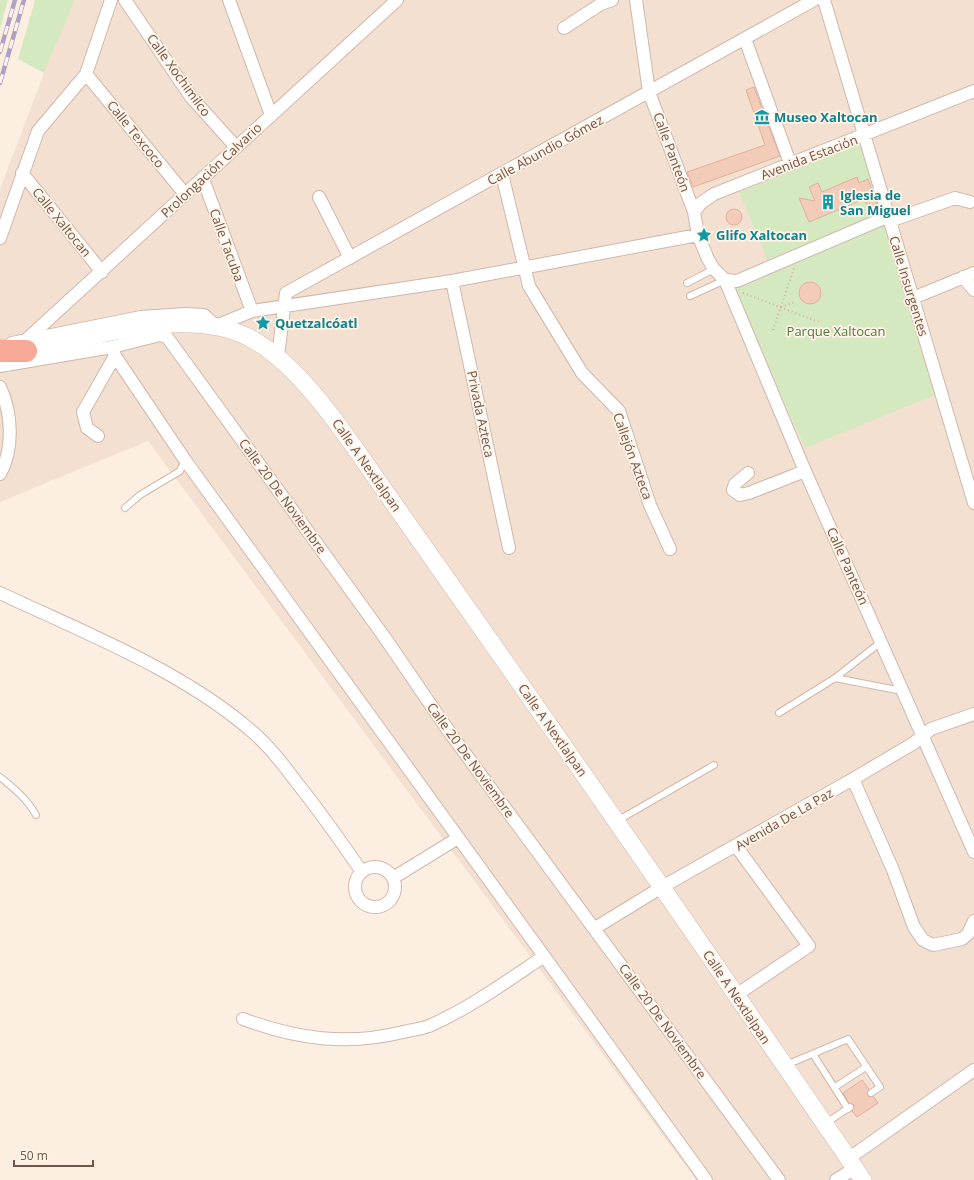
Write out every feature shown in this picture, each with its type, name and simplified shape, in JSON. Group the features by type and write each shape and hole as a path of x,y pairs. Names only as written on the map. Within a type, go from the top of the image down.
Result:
{"highway":[{"path":"0,351 26,346"}],"main road":[{"name":"Calle A Nextlalpan","path":"0,355 26,346 69,342 143,326 167,323 210,325 247,337 278,356 334,418 617,821 855,1169"}],"street":[{"path":"0,238 38,131 86,74 111,0"},
{"name":"Calle Xochimilco","path":"125,0 191,97 236,148"},
{"path":"229,0 271,115"},
{"name":"Prolongación Calvario","path":"26,346 185,194 397,0"},
{"path":"564,28 601,4 612,0"},
{"name":"Calle Panteón","path":"636,0 649,92 694,212 698,235 714,269 734,284 806,471 974,852"},
{"name":"Calle Abundio Gómez","path":"284,305 286,293 814,0"},
{"name":"Calle Insurgentes","path":"824,0 863,136 913,298 970,474 974,503"},
{"path":"745,39 790,163"},
{"name":"Calle Texcoco","path":"86,74 185,194"},
{"name":"Avenida Estación","path":"694,212 701,203 714,194 974,91"},
{"name":"Calle Xaltocan","path":"22,173 102,272"},
{"name":"Callejón Azteca","path":"502,174 528,286 582,373 618,411 650,505 670,549"},
{"name":"Calle Tacuba","path":"202,179 252,311"},
{"path":"319,196 350,258"},
{"path":"734,284 799,254 889,219 955,198 970,202"},
{"path":"0,346 26,346 141,317 160,315 204,315 210,325 252,311 284,305 452,281 698,235"},
{"path":"913,298 969,275 974,290"},
{"name":"Privada Azteca","path":"452,281 509,548"},
{"path":"278,356 284,305"},
{"name":"Calle 20 De Noviembre","path":"113,351 160,335 167,337 383,635 450,733 779,1180"},
{"path":"0,366 113,351"},
{"path":"98,436 86,428 83,412 113,351"},
{"path":"113,351 185,460 543,957 706,1180"},
{"path":"0,387 6,400 9,430 7,450 0,474"},
{"path":"748,473 735,484 733,490 740,495 806,471"},
{"path":"0,593 184,682 217,704 257,736 314,804 362,872"},
{"name":"Avenida De La Paz","path":"595,928 662,887 853,779 923,736 931,729 974,714"},
{"path":"853,779 893,870 914,927 923,940 933,945 962,938 968,934 974,921"},
{"path":"393,878 458,838"},
{"path":"736,846 809,946 736,995"},
{"path":"370,867 379,867 388,871 393,878 395,891 388,902 380,906 372,907 363,903 357,896 355,888 357,879 362,872 370,867"},
{"path":"243,1019 274,1030 326,1040 379,1038 428,1026 476,1001 543,957"},
{"path":"836,1180 855,1169 974,1070"}],"lane":[{"path":"687,283 714,269"},
{"path":"690,296 734,284"},
{"path":"125,508 140,495 180,471 185,460"},
{"path":"779,713 835,678 881,642"},
{"path":"835,678 903,691"},
{"path":"617,821 714,765"},
{"path":"0,777 20,793 29,803 36,815"},
{"path":"784,1066 848,1039 880,1087 871,1093"},
{"path":"813,1054 849,1108 825,1124"},
{"path":"835,1087 866,1067"}],"path":[{"path":"773,330 799,254"},
{"path":"734,284 781,308 819,322"},
{"path":"781,308 795,302"}],"shaded area":[{"path":"75,0 974,0 974,1180 696,1180 148,441 0,502 0,189 44,73"}],"green space":[{"path":"0,0 8,0 0,29"},
{"path":"35,0 75,0 44,73 18,59"},
{"path":"860,144 882,213 768,261 739,192"},
{"name":"Parque Xaltocan","path":"885,224 935,395 805,448 733,289"}],"building":[{"name":"Museo Xaltocan","path":"754,87 780,156 693,187 687,172 765,145 746,90"},
{"name":"Iglesia de San Miguel","path":"857,177 859,183 868,179 877,204 868,207 864,199 809,222 799,198 815,201 809,187 818,183 822,192"},
{"path":"734,209 741,214 742,217 737,224 734,225 727,220 726,217 731,210"},
{"path":"810,282 818,285 821,293 818,301 810,304 802,301 799,293 802,285"},
{"path":"862,1080 869,1089 868,1096 874,1097 878,1103 857,1117 852,1111 854,1105 849,1103 843,1093"}],"railway":[{"path":"0,52 15,0"},
{"path":"0,83 24,0"}],"place":[{"name":"Museo Xaltocan","path":"762,117"},
{"name":"Iglesia de San Miguel","path":"828,202"},
{"name":"Glifo Xaltocan","path":"704,235"},
{"name":"Quetzalcóatl","path":"263,323"}]}
